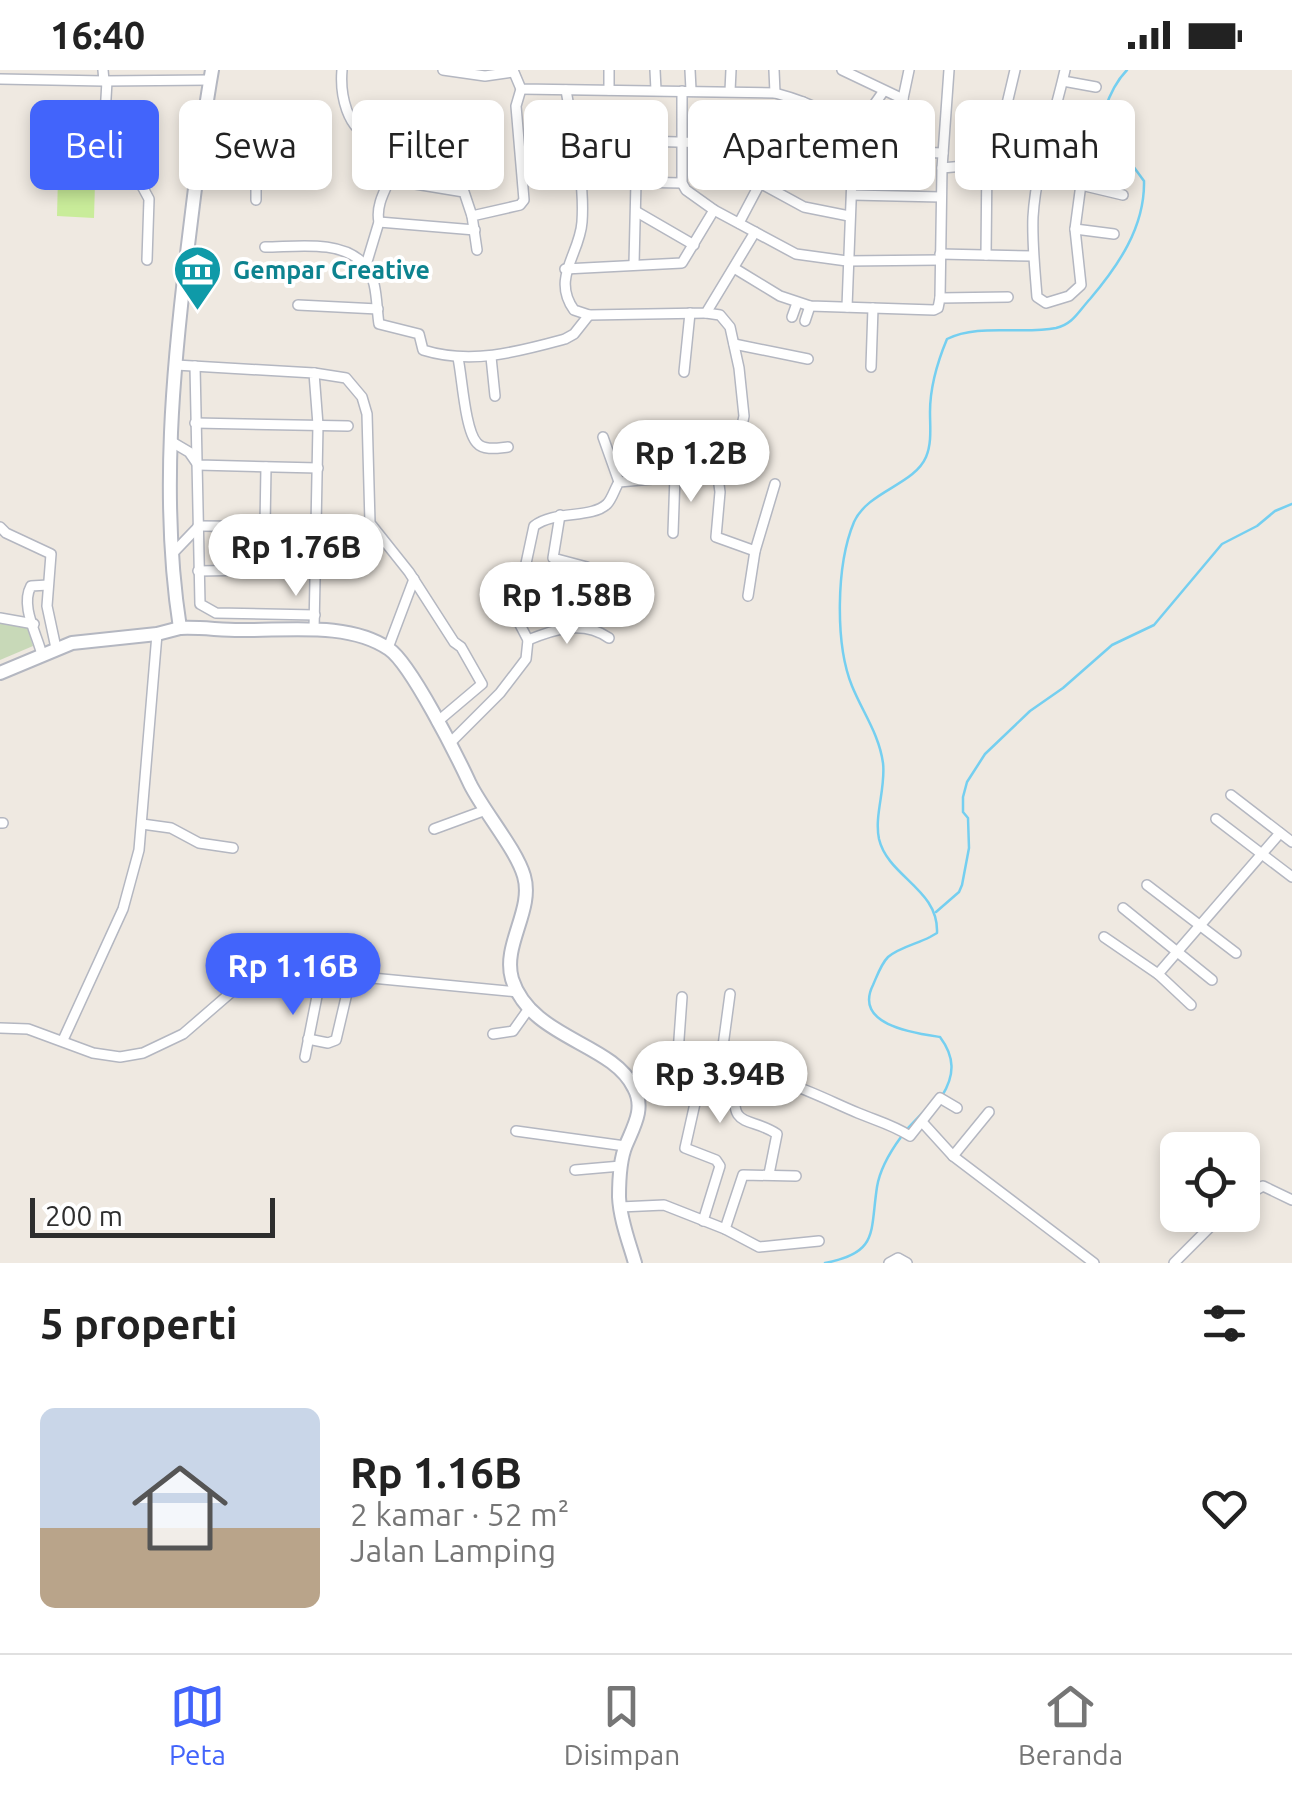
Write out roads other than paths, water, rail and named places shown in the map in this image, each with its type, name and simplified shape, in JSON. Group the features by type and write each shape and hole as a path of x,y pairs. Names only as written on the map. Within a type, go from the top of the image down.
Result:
{"main road":[{"path":"207,100 211,75"},
{"path":"180,628 172,442 195,190"},
{"path":"0,674 56,648 83,641 180,628 314,622 388,648 402,662 438,722 483,810 525,880 524,902 511,956 512,977 518,992 551,1028 618,1068 636,1091 639,1105 621,1166 620,1206 633,1262"}],"street":[{"path":"342,70 343,95 352,122"},
{"path":"443,70 486,76 513,71 521,89 516,106 523,202 472,216"},
{"path":"609,70 609,90"},
{"path":"656,70 656,90"},
{"path":"690,70 681,140 682,183 714,210 796,254 847,261 1034,256"},
{"path":"730,70 730,91"},
{"path":"774,70 775,94"},
{"path":"842,70 903,99 910,70"},
{"path":"734,268 762,287 810,306 938,308 942,168 950,70"},
{"path":"1008,100 1015,70"},
{"path":"0,79 23,75 211,75"},
{"path":"1058,100 1064,75 1096,87"},
{"path":"521,89 730,91 775,94 796,100"},
{"path":"566,90 567,100"},
{"path":"878,100 883,92"},
{"path":"668,140 688,140"},
{"path":"935,153 943,153"},
{"path":"942,168 955,167"},
{"path":"668,183 682,183"},
{"path":"144,190 150,203 147,260"},
{"path":"256,190 256,200"},
{"path":"387,190 366,265 379,324 419,334 424,350 458,358 491,357 564,339 574,334 590,314"},
{"path":"452,190 464,192 477,250"},
{"path":"580,190 582,226 565,268 571,307 590,314 706,314 724,318 734,344 744,423 716,470 720,492 716,537 755,551"},
{"path":"634,264 636,190"},
{"path":"740,223 757,190"},
{"path":"772,190 814,210 849,216"},
{"path":"847,307 852,190"},
{"path":"986,255 987,190"},
{"path":"1038,190 1034,214 1037,297 1046,302 1080,288 1076,229 1080,190"},
{"path":"1102,190 1123,195"},
{"path":"852,195 941,197"},
{"path":"565,268 682,263 714,210"},
{"path":"637,212 694,245"},
{"path":"380,222 475,230"},
{"path":"1076,229 1114,234"},
{"path":"706,314 755,232"},
{"path":"265,247 328,248 350,254 366,265"},
{"path":"940,298 1008,297"},
{"path":"792,317 797,303"},
{"path":"298,306 378,309"},
{"path":"805,321 810,306"},
{"path":"871,367 873,308"},
{"path":"684,372 690,314"},
{"path":"734,344 808,359"},
{"path":"491,357 495,396"},
{"path":"458,358 476,442 483,447 508,447"},
{"path":"176,365 346,378 362,397 367,414 370,523 414,579 454,642 461,646 482,684 438,722"},
{"path":"196,366 200,604 210,612 314,622 318,468 314,373"},
{"path":"174,408 195,408"},
{"path":"196,423 348,426"},
{"path":"450,743 523,664 528,640 515,615 533,530 540,521 601,508 610,502 619,482 604,436"},
{"path":"172,442 189,452 198,466"},
{"path":"198,466 318,468"},
{"path":"265,526 266,467"},
{"path":"619,482 716,470"},
{"path":"673,533 676,476"},
{"path":"748,596 755,551 775,484"},
{"path":"560,515 554,558 587,567"},
{"path":"174,552 198,526 316,527"},
{"path":"0,528 51,554 48,618 56,648"},
{"path":"198,571 316,570"},
{"path":"388,648 414,579"},
{"path":"42,654 26,606 26,592 31,586 48,585"},
{"path":"0,618 34,624"},
{"path":"528,640 559,628 594,629 609,638"},
{"path":"64,1040 123,909 139,850 157,634"},
{"path":"1231,794 1292,842"},
{"path":"434,830 483,810"},
{"path":"1216,819 1292,876"},
{"path":"142,824 172,828 199,843 233,848"},
{"path":"1158,974 1280,833"},
{"path":"1147,885 1236,953"},
{"path":"1123,908 1212,980"},
{"path":"1104,937 1158,974 1191,1005"},
{"path":"0,1028 28,1029 102,1056 131,1056 183,1034 244,985 267,980 319,986 351,976 518,992"},
{"path":"308,1039 336,1040 351,976"},
{"path":"306,1056 319,986"},
{"path":"718,1083 730,994"},
{"path":"676,1081 682,997"},
{"path":"493,1034 514,1030 530,1008"},
{"path":"636,1091 676,1081 736,1086 753,1076 777,1081 895,1126 908,1135 913,1135 940,1098 957,1108"},
{"path":"700,1081 684,1148 716,1160 720,1166 703,1221"},
{"path":"736,1086 737,1116 776,1134 769,1174"},
{"path":"953,1156 988,1112"},
{"path":"923,1123 953,1156 1094,1263"},
{"path":"516,1131 625,1146"},
{"path":"575,1170 621,1166"},
{"path":"724,1229 740,1178 746,1174 796,1176"},
{"path":"1260,1188 1264,1186 1292,1200"},
{"path":"620,1206 659,1204 760,1247 818,1240"},
{"path":"1174,1263 1205,1232"},
{"path":"889,1263 898,1258 908,1263"}],"waterway":[{"path":"942,1096 952,1066 940,1037 889,1024 871,1009 869,999 888,957 937,933 930,905 892,864 879,839 883,763 846,669 840,627 844,560 854,522 861,511 912,475 926,457 933,384 947,339 986,330 1062,326 1078,313 1120,259 1140,214 1144,181 1133,166 1102,154 1099,134 1109,98 1127,70"},
{"path":"936,912 962,885 969,848 963,797 967,782 985,754 1030,711 1112,645 1154,625 1222,544 1292,504"},
{"path":"906,1130 928,1107"},
{"path":"825,1263 855,1253 869,1238 880,1173 901,1137"}],"place":[{"name":"Gempar Creative","path":"198,312"}]}
